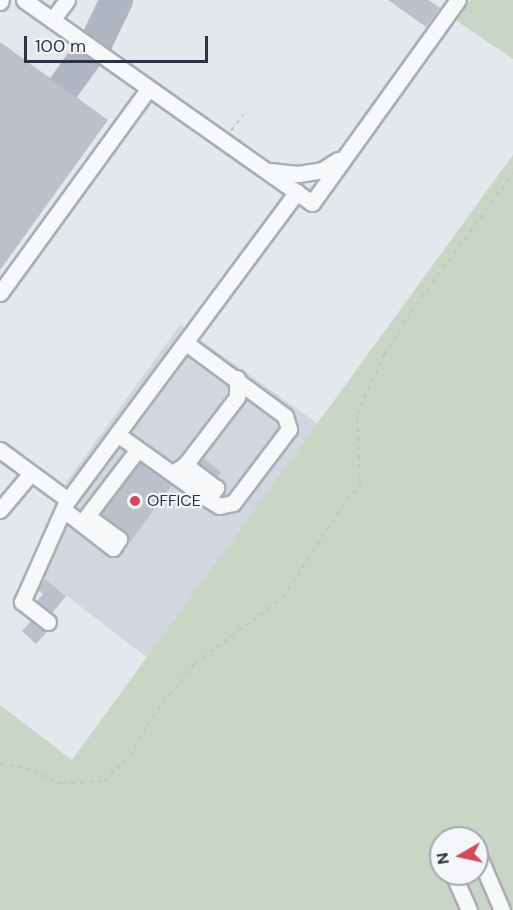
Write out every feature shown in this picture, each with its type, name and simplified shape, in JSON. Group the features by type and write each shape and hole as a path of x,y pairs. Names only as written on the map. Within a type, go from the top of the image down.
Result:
{"lane":[{"path":"24,0 312,203 343,156 458,0"},
{"path":"52,20 66,0"},
{"path":"0,293 148,89"},
{"path":"267,171 298,174 322,170 343,156"},
{"path":"48,622 22,602 66,505 297,192"},
{"path":"117,434 219,506 232,503 289,429 285,416 237,378 186,343"},
{"path":"166,469 185,465 237,398 237,378"},
{"path":"87,516 138,448"},
{"path":"0,450 31,473 113,548 119,539 87,516 66,505"},
{"path":"185,465 216,488 208,499"},
{"path":"0,510 31,473"},
{"path":"84,478 104,494"},
{"path":"489,880 502,910"},
{"path":"458,886 469,910"}],"path":[{"path":"240,137 231,130 244,114"},
{"path":"0,764 26,768 62,784 104,781 130,756 152,717 195,663 283,598 347,500 360,486 357,415 384,355 411,312 513,173"}],"shaded area":[{"path":"180,325 318,424 149,659 28,566 62,488"}],"green space":[{"path":"470,0 513,0 513,59 457,21"},
{"path":"513,155 513,910 0,910 0,705 72,760"}],"building":[{"path":"388,0 428,0 440,8 426,27"},
{"path":"0,42 108,120 0,270"},
{"path":"203,458 221,472 217,477 199,463"},
{"name":"OFFICE","path":"140,462 172,485 130,542 125,531 101,514"},
{"path":"45,579 66,596 52,613 37,601 43,594 38,590"},
{"path":"31,621 47,632 36,644 22,631"}],"taxiway":[{"path":"64,86 96,41 116,0"}],"place":[{"name":"OFFICE","path":"135,501"}]}
